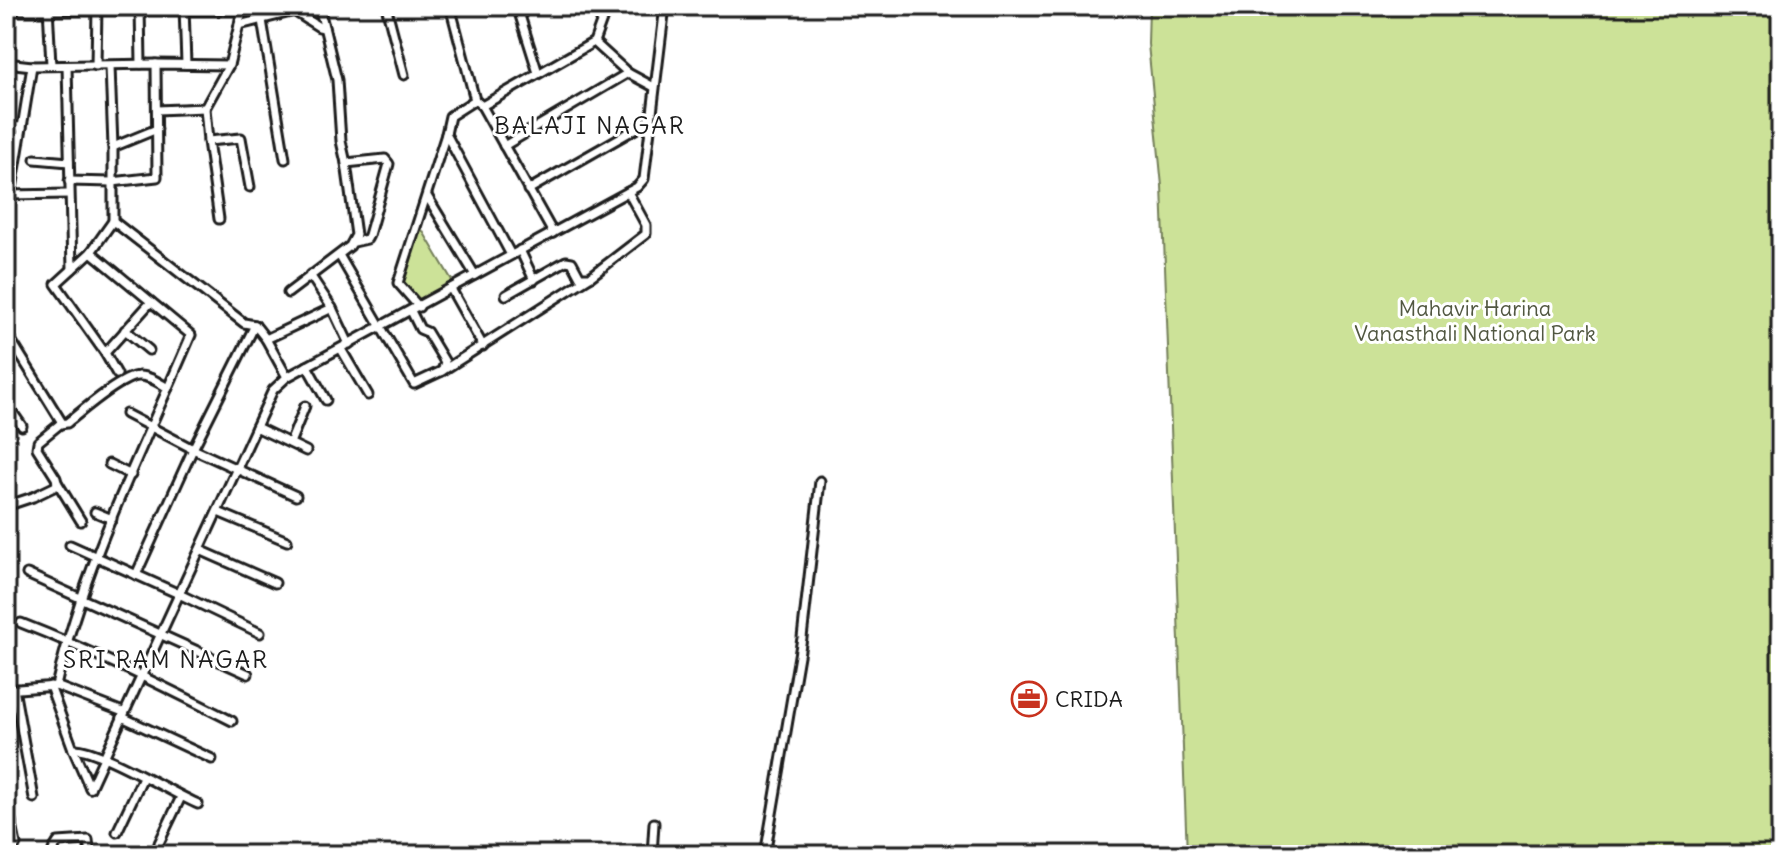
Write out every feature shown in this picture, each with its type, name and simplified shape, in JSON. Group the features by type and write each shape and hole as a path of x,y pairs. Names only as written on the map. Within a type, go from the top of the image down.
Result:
{"street":[{"path":"239,25 317,6 337,80 341,141 356,235 354,242"},
{"path":"386,6 404,75"},
{"path":"450,6 478,103 553,233"},
{"path":"517,6 538,73"},
{"path":"419,307 398,283 450,116 594,42 607,6"},
{"path":"91,252 191,335 95,557 53,686 73,749 90,788 273,390 287,377 637,187 644,179 665,6"},
{"path":"49,8 51,65"},
{"path":"140,8 141,64"},
{"path":"184,8 186,64"},
{"path":"6,10 242,8 229,65 205,108 219,219"},
{"path":"96,66 97,9"},
{"path":"294,11 324,28"},
{"path":"262,20 285,159"},
{"path":"594,42 628,73 654,87"},
{"path":"6,63 32,66 229,65"},
{"path":"69,181 112,182 157,177 156,64"},
{"path":"6,226 32,66"},
{"path":"67,66 72,269"},
{"path":"110,66 113,221 91,252 56,284 117,374"},
{"path":"504,146 628,73"},
{"path":"157,110 205,108"},
{"path":"528,190 651,120"},
{"path":"6,126 22,127"},
{"path":"113,147 157,129"},
{"path":"446,134 511,255"},
{"path":"208,141 241,138 250,187"},
{"path":"35,159 69,162"},
{"path":"288,293 354,242 367,239 369,235 389,164 385,159 346,163"},
{"path":"339,255 414,384 442,371 590,277 646,234 646,225 628,192"},
{"path":"9,195 69,194"},
{"path":"427,196 475,275"},
{"path":"113,221 244,323 255,325 287,377"},
{"path":"520,250 534,280"},
{"path":"506,295 566,261 572,262 580,277 590,277"},
{"path":"310,275 332,308 349,344"},
{"path":"451,289 483,346"},
{"path":"105,353 151,302"},
{"path":"266,339 332,308"},
{"path":"411,311 420,329 427,332 445,362 442,371"},
{"path":"136,575 193,449 255,325"},
{"path":"125,330 149,350"},
{"path":"6,332 60,424"},
{"path":"341,349 368,395"},
{"path":"307,366 326,400"},
{"path":"81,521 37,448 38,442 124,381 138,376 150,378 168,388"},
{"path":"6,403 22,426"},
{"path":"290,443 305,406"},
{"path":"126,414 193,449 296,496"},
{"path":"256,427 306,451"},
{"path":"109,464 131,475"},
{"path":"765,855 802,638 820,481"},
{"path":"6,506 53,488 57,482"},
{"path":"95,512 112,519"},
{"path":"218,512 287,541"},
{"path":"70,545 260,633"},
{"path":"200,550 275,583"},
{"path":"27,574 248,674"},
{"path":"21,623 141,675 232,721"},
{"path":"34,798 10,689 53,686 123,715 212,759"},
{"path":"73,749 79,748 105,757 198,804"},
{"path":"117,832 143,777"},
{"path":"159,843 181,797"},
{"path":"6,810 11,815 16,844 14,848 6,850"},
{"path":"652,855 654,823"},
{"path":"53,855 58,842 88,840 90,855"}],"green space":[{"name":"Mahavir Harina Vanasthali National Park","path":"1149,6 1781,6 1781,855 1187,855 1162,186 1148,44"},
{"path":"421,228 453,282 418,302 402,284"}],"place":[{"name":"CRIDA","path":"1029,699"}],"district":[{"name":"BALAJI NAGAR","path":"590,125"},
{"name":"SRI RAM NAGAR","path":"166,659"}]}
